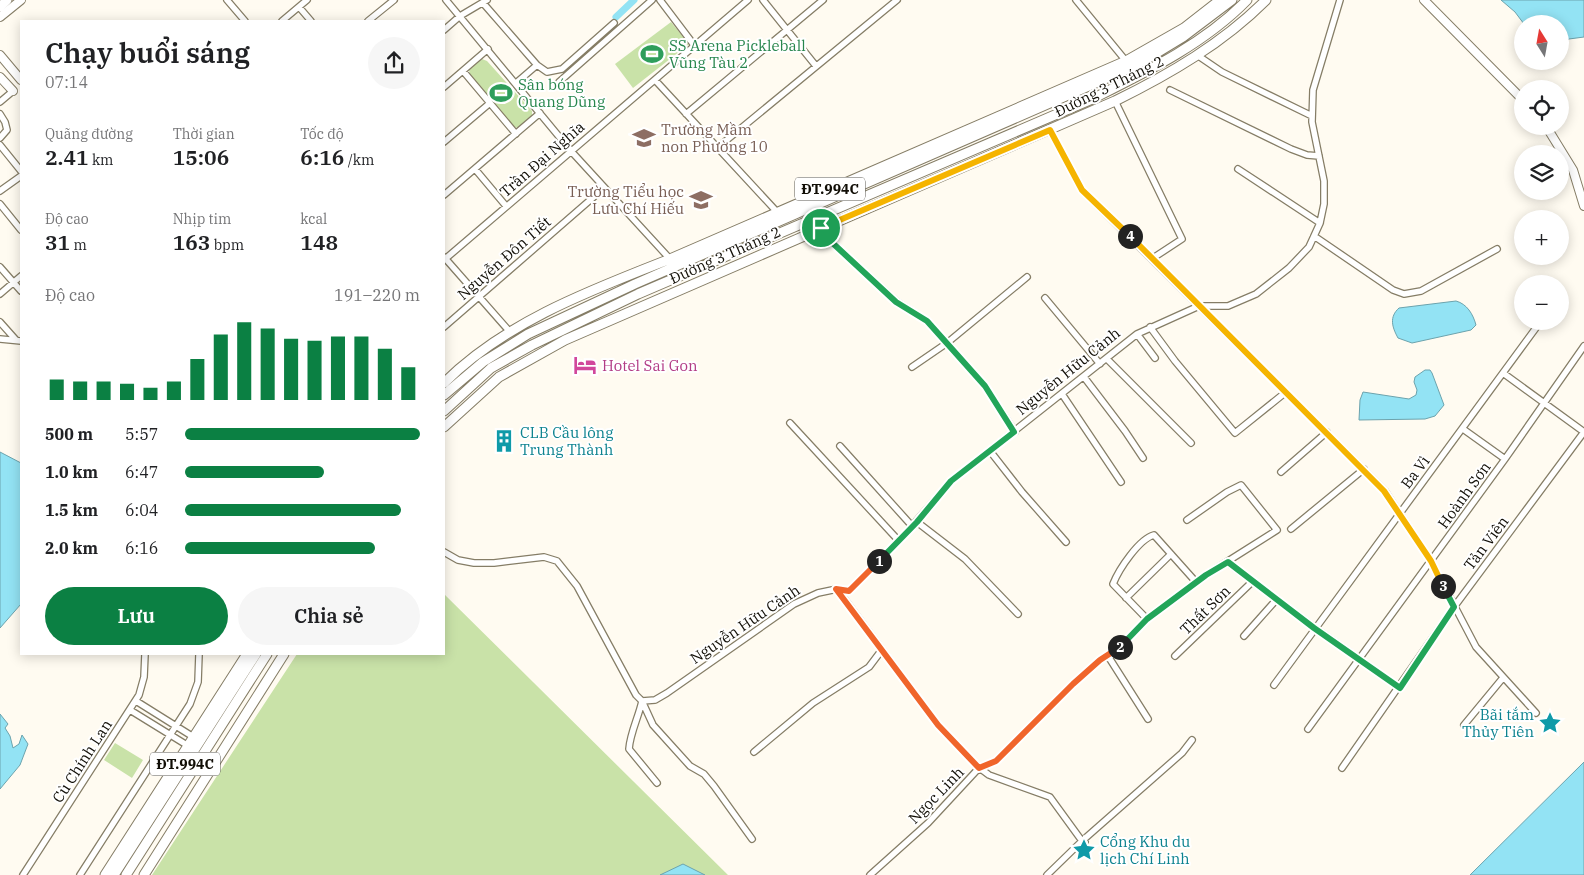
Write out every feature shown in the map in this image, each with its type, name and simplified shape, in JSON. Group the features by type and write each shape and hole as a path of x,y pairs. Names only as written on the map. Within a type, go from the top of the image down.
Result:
{"main road":[{"path":"0,7 7,0"},
{"name":"Đường 3 Tháng 2","path":"813,202 1126,61 1184,28 1220,0"},
{"name":"Đường 3 Tháng 2","path":"445,394 483,362 528,334 672,263 1137,65 1183,37 1232,0"},
{"name":"Đường 3 Tháng 2","path":"445,410 491,368 532,344 638,294 1083,102 1140,75 1188,47 1247,0"},
{"name":"Đường 3 Tháng 2","path":"445,426 483,390 513,368 565,340 1050,130 1152,83 1223,37 1266,0"},
{"path":"794,227 799,238"},
{"name":"Đường 3 Tháng 2","path":"445,382 470,360 510,332 606,284 672,263"},
{"path":"475,382 483,390"},
{"name":"ĐT.994C","path":"197,739 246,655"},
{"name":"ĐT.994C","path":"105,875 255,655"},
{"name":"ĐT.994C","path":"126,875 266,655"},
{"name":"ĐT.994C","path":"144,875 283,655"},
{"name":"ĐT.994C","path":"114,875 191,748"}],"street":[{"path":"0,17 20,0"},
{"path":"227,0 244,20"},
{"path":"283,20 307,0"},
{"path":"369,20 394,0"},
{"path":"446,0 571,150 672,263"},
{"path":"559,82 652,0"},
{"path":"660,0 694,45"},
{"name":"Trần Đại Nghĩa","path":"445,258 748,0"},
{"path":"763,0 816,66"},
{"path":"686,114 823,0"},
{"path":"717,148 897,0"},
{"path":"1076,0 1126,61"},
{"name":"Nguyễn Hữu Cảnh","path":"642,701 656,700 667,694 794,604 818,593 836,589 849,591 917,522 951,481 1137,334 1199,306 1228,306 1256,294 1289,268 1308,247 1320,223 1324,204 1324,181 1312,116 1313,90 1340,0"},
{"path":"1424,0 1514,91"},
{"path":"445,29 460,16 485,2 537,65 547,72 562,69 614,23"},
{"path":"299,7 310,20"},
{"path":"445,86 488,49"},
{"path":"0,55 20,79"},
{"path":"1197,55 1222,72 1312,116"},
{"path":"516,83 537,65"},
{"path":"463,71 516,134"},
{"path":"0,77 13,91 0,102"},
{"path":"655,80 780,216"},
{"path":"1170,90 1291,149 1307,155 1319,156"},
{"path":"1115,101 1182,239 1152,258"},
{"path":"445,141 490,103"},
{"path":"445,194 540,113"},
{"path":"0,114 5,122 6,130 0,138"},
{"path":"1050,130 1082,190 1327,432 1384,491 1431,561 1476,647 1502,679 1536,713"},
{"path":"1552,135 1564,152 1582,188 1584,206"},
{"path":"0,145 20,170"},
{"path":"474,169 506,206"},
{"path":"1238,169 1320,223"},
{"path":"0,191 20,177"},
{"name":"Nguyễn Đôn Tiết","path":"445,326 604,188"},
{"path":"0,204 20,229"},
{"path":"821,228 825,236 896,302 927,321 985,386 1014,432"},
{"path":"1314,236 1393,290 1404,294 1421,291 1498,249"},
{"path":"445,260 510,332"},
{"path":"0,267 20,290"},
{"path":"0,294 20,277"},
{"path":"912,367 947,343 1027,277"},
{"path":"1045,298 1100,364"},
{"path":"0,322 18,340"},
{"path":"1150,327 1175,361 1235,434 1286,392"},
{"name":"Ba Vì","path":"1274,686 1314,628 1534,330"},
{"path":"1137,334 1155,358"},
{"path":"0,339 18,340"},
{"name":"Hoành Sơn","path":"1308,729 1505,459 1584,346"},
{"path":"1107,359 1191,443"},
{"path":"1503,373 1584,432"},
{"path":"1084,377 1125,430 1143,458"},
{"path":"1062,394 1121,482"},
{"path":"790,423 899,541"},
{"path":"1463,429 1505,459"},
{"path":"1281,472 1327,432"},
{"name":"Tản Viên","path":"1342,768 1400,688 1454,607 1584,432"},
{"path":"840,446 912,526"},
{"path":"990,451 1022,492 1066,542"},
{"path":"1291,529 1364,469"},
{"name":"Ngọc Linh","path":"870,875 928,823 979,768 996,761 1073,684 1135,633 1147,619 1196,582 1276,530 1241,485 1227,492 1187,520"},
{"path":"917,522 965,559 1018,614"},
{"path":"1147,619 1113,584 1117,574 1146,538 1154,535 1196,582"},
{"path":"445,553 458,560 474,563 494,563 544,557 557,561 577,586 636,694 642,701 653,725 690,766 704,774 752,839"},
{"path":"1126,598 1170,554"},
{"path":"1228,562 1314,628 1400,688"},
{"name":"Thất Sơn","path":"1175,656 1252,582"},
{"path":"836,589 880,651 938,725 979,768 989,775 1050,797 1084,841"},
{"path":"1244,636 1276,599"},
{"path":"754,752 813,703 869,667 880,651"},
{"name":"Cù Chính Lan","path":"23,875 136,701 143,685 145,655"},
{"path":"80,875 175,727 195,691 199,655"},
{"path":"1108,656 1148,719"},
{"path":"1464,725 1502,679"},
{"path":"136,701 197,739"},
{"path":"642,701 629,748 657,783"},
{"path":"130,710 191,748"},
{"path":"1047,875 1182,753 1192,740"}],"green space":[{"name":"SS Arena Pickleball Vũng Tàu 2","path":"671,22 689,44 633,88 615,64"},
{"path":"482,59 487,61 532,111 532,117 519,128 514,127 470,75 469,70"},
{"path":"445,595 728,875 152,875 296,655 445,655"},
{"path":"115,743 143,760 132,778 104,760"}],"water":[{"path":"1501,0 1584,0 1584,37 1569,39 1569,15 1517,15"},
{"path":"1456,301 1466,307 1473,317 1476,325 1471,330 1412,343 1398,338 1392,322 1399,308"},
{"path":"1425,370 1430,370 1432,373 1444,405 1435,416 1425,419 1359,420 1360,400 1363,392 1409,399 1416,395 1415,377"},
{"path":"0,452 20,462 20,605 0,628"},
{"path":"0,714 8,724 5,728 10,736 13,748 19,744 22,735 28,744 20,765 0,789"},
{"path":"1584,762 1584,875 1470,875"},
{"path":"683,864 705,875 660,875"}],"waterway":[{"path":"616,17 634,0"}],"place":[{"name":"SS Arena Pickleball Vũng Tàu 2","path":"652,54"},
{"name":"Sân bóng Quang Dũng","path":"501,93"},
{"name":"Trường Mầm non Phường 10","path":"644,138"},
{"name":"Trường Tiểu học Lưu Chí Hiếu","path":"701,200"},
{"name":"Hotel Sai Gon","path":"585,365"},
{"name":"CLB Cầu lông Trung Thành","path":"504,441"},
{"name":"Bãi tắm Thủy Tiên","path":"1550,723"},
{"name":"Cổng Khu du lịch Chí Linh","path":"1084,850"}],"route":[{"path":"1050,130 1082,190 1364,469 1384,491 1431,561 1454,607 1400,688 1314,628 1228,562 1206,575 1147,619 1115,652 1100,660 1073,684 996,761 979,768 938,725 890,664 836,589 849,591 917,522 951,481 1014,432 985,386 927,321 896,302 825,236 821,228 1050,130"}]}
